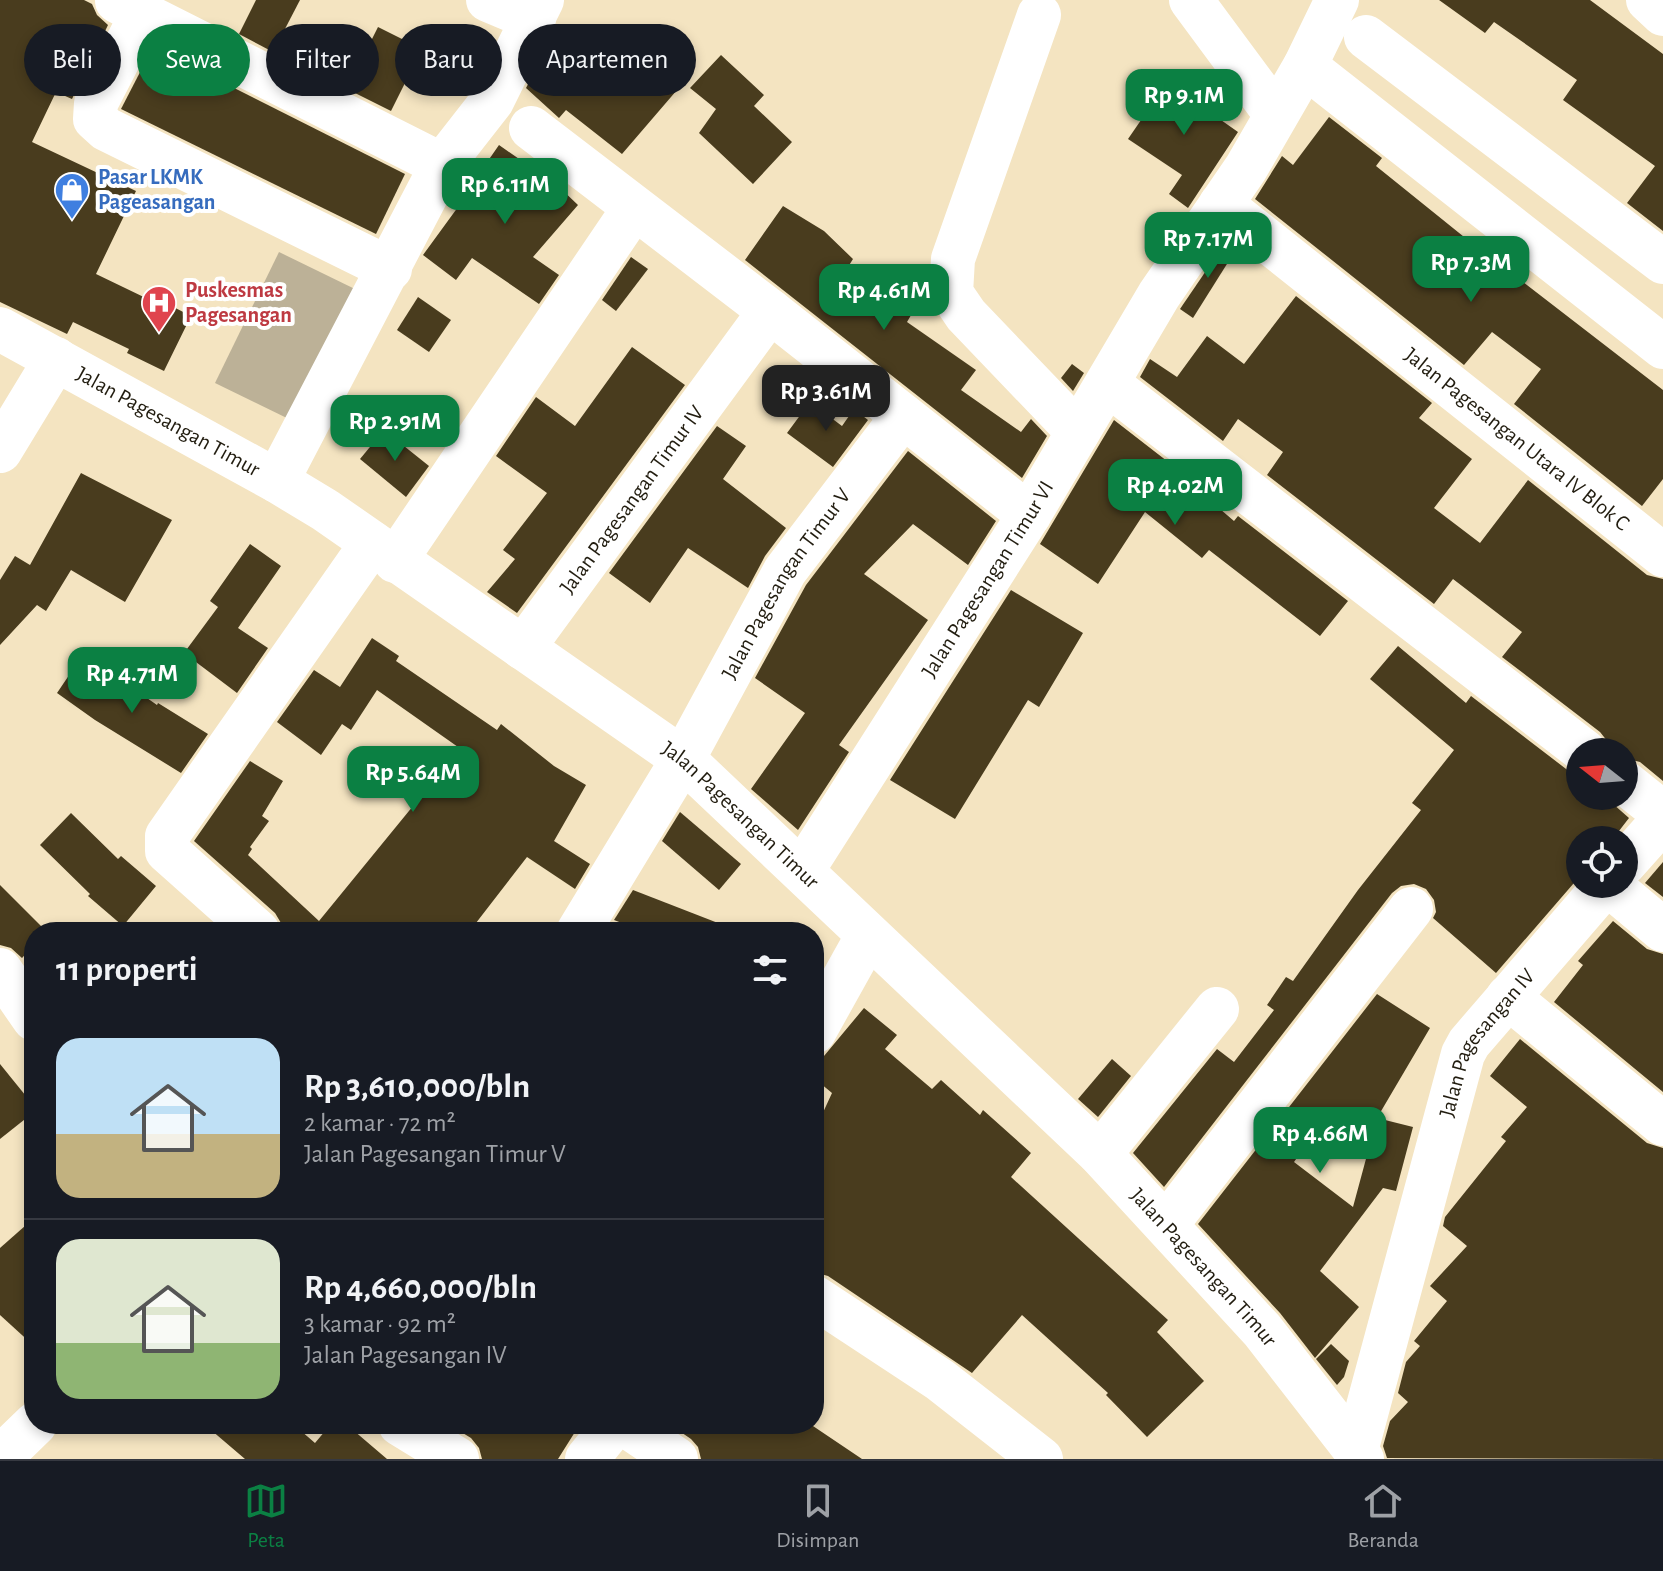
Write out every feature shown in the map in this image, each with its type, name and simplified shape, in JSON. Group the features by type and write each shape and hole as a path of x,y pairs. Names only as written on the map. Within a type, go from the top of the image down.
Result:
{"street":[{"path":"277,481 442,165 492,101 538,10 488,0"},
{"path":"1191,0 1276,115"},
{"name":"Jalan Pagesangan Timur VI","path":"802,871 1029,515 1159,295 1246,168 1305,66 1337,0"},
{"path":"1648,0 1663,14"},
{"path":"390,269 106,129 95,119 96,103 128,7 442,165"},
{"path":"1039,15 953,259 951,293 966,315 1078,432"},
{"path":"1366,37 1663,262"},
{"path":"1305,66 1663,347"},
{"path":"531,128 1029,515"},
{"name":"Jalan Pagesangan Utara IV Blok C","path":"1221,204 1663,555"},
{"path":"247,922 167,851 167,836 384,552 634,208"},
{"name":"Jalan Pagesangan Timur IV","path":"523,648 770,311"},
{"name":"Jalan Pagesangan Timur","path":"0,329 277,481 683,759 1100,1154 1262,1330 1359,1455"},
{"path":"0,451 56,359"},
{"path":"1108,384 1567,738"},
{"name":"Jalan Pagesangan Timur V","path":"584,922 683,759 785,571 903,416"},
{"path":"1638,793 1663,813"},
{"path":"1638,848 1663,820"},
{"name":"Jalan Pagesangan IV","path":"1359,1455 1463,1054 1469,1043 1595,898"},
{"path":"1624,898 1663,930"},
{"path":"1166,1225 1411,909"},
{"path":"824,1014 868,935"},
{"path":"0,970 24,1005"},
{"path":"1508,997 1663,1124"},
{"path":"1100,1154 1217,1009"},
{"path":"824,1304 940,1380 1041,1459"},
{"path":"0,1458 25,1434"},
{"path":"416,1434 457,1459"},
{"path":"587,1459 607,1434"},
{"path":"639,1434 676,1459"}],"shaded area":[{"path":"279,252 359,291 295,422 215,383"}],"building":[{"path":"0,0 84,0 92,4 97,15 107,24 24,24 24,96 54,96 32,142 136,191 96,274 152,301 154,297 191,316 164,371 127,353 129,349 73,322 67,334 0,302"},
{"path":"256,0 300,0 288,24 266,24 266,48 250,40 250,24 244,24"},
{"path":"1439,0 1590,0 1663,54 1663,231 1627,203 1655,166 1563,100 1577,80 1494,22 1485,33"},
{"path":"379,28 395,36 395,96 398,96 391,111 361,96 379,96"},
{"path":"721,55 764,95 754,106 792,142 753,184 699,133 716,109 696,93 696,82"},
{"path":"1172,75 1216,105 1211,113 1238,132 1188,208 1169,194 1182,175 1128,139"},
{"path":"137,78 137,96 250,96 405,174 376,234 121,109"},
{"path":"535,96 672,96 622,154 566,110 559,118"},
{"path":"1329,117 1382,158 1376,166 1479,249 1486,241 1516,264 1510,272 1663,390 1663,479 1642,506 1514,404 1541,369 1492,332 1464,365 1255,199 1282,156 1293,165"},
{"path":"499,145 558,186 578,205 533,257 559,275 539,304 472,258 456,280 423,255 485,170 483,168"},
{"path":"783,206 824,231 853,259 848,267 914,310 907,322 976,370 961,390 1021,432 1031,419 1047,436 1022,478 745,260"},
{"path":"1227,240 1237,248 1193,318 1180,309"},
{"path":"631,257 648,269 616,311 602,300"},
{"path":"1296,296 1432,403 1419,418 1472,459 1434,508 1480,543 1528,480 1647,575 1663,579 1663,781 1638,762 1638,738 1605,738 1502,657 1522,632 1453,579 1434,604 1267,475 1283,452 1238,419 1223,441 1140,377 1150,359 1177,377 1207,336 1244,364"},
{"path":"418,297 451,320 429,352 397,330"},
{"path":"632,347 685,385 517,613 487,592 515,559 503,550 547,493 496,456 536,397 575,426"},
{"path":"1072,364 1084,373 1073,391 1061,378"},
{"path":"810,402 842,426 854,409 868,420 833,467 787,433"},
{"path":"1114,420 1194,482 1192,485 1234,521 1238,516 1348,601 1320,636 1209,550 1202,558 1145,512 1098,584 1040,544"},
{"path":"717,426 746,446 723,479 786,528 765,556 748,588 688,548 650,603 609,573"},
{"path":"384,430 429,466 406,497 360,459"},
{"path":"908,451 996,521 968,565 913,524 864,574 928,620 839,745 849,752 798,830 751,789 805,713 755,678 806,585"},
{"path":"81,473 172,520 125,602 71,570 46,611 37,605 0,645 0,580 15,556 30,565"},
{"path":"250,544 281,566 238,628 268,648 237,693 184,653 218,607 210,601"},
{"path":"1011,590 1083,633 1039,707 1028,700 955,819 890,780"},
{"path":"372,638 399,656 396,661 497,730 501,724 554,766 586,785 554,841 590,864 575,889 527,857 477,922 280,922 275,913 194,841 250,761 283,781 262,816 269,821 250,847 252,849 248,855 319,921 458,747 377,690 351,730 342,724 321,755 277,722 314,670 340,687"},
{"path":"1398,646 1466,703 1471,696 1566,769 1566,810 1620,810 1629,818 1623,826 1566,826 1566,892 1496,973 1433,918 1436,912 1434,900 1426,889 1414,884 1401,886 1392,893 1164,1187 1133,1153 1217,1049 1234,1062 1274,1010 1267,1005 1286,977 1293,981 1358,890 1421,810 1412,803 1454,750 1370,679"},
{"path":"80,659 91,659 157,705 208,734 181,773 57,693"},
{"path":"680,812 741,864 719,890 662,841"},
{"path":"71,813 118,859 121,856 156,886 126,922 118,922 88,896 90,894 40,845"},
{"path":"1663,862 1663,897 1645,883"},
{"path":"0,885 37,922 24,922 22,958 11,948 0,945"},
{"path":"633,890 715,922 619,922 614,920"},
{"path":"1613,921 1647,949 1663,954 1663,1092 1554,1002 1583,965 1578,961"},
{"path":"1377,994 1430,1028 1377,1118 1413,1127 1396,1191 1383,1188 1320,1271 1359,1307 1315,1358 1280,1313 1198,1224","holes":["1327,1115 1370,1144 1353,1207 1294,1162"]},
{"path":"864,1008 897,1035 885,1049 932,1089 941,1080 980,1115 983,1110 1031,1153 1011,1177 1168,1320 1157,1332 1204,1381 1147,1437 1106,1395 1108,1393 1022,1315 972,1373 824,1275 824,1110 832,1093 824,1086 824,1056"},
{"path":"1520,1039 1647,1143 1663,1148 1663,1459 1387,1458 1383,1446 1390,1421 1408,1402 1398,1393 1406,1362 1420,1346 1414,1341 1447,1301 1430,1286 1467,1246 1443,1226 1445,1217 1506,1141 1501,1137 1527,1107 1490,1076"},
{"path":"1112,1059 1131,1076 1098,1117 1078,1099"},
{"path":"0,1064 24,1094 24,1120 0,1139"},
{"path":"24,1227 24,1337 0,1315 0,1248"},
{"path":"1331,1344 1349,1361 1344,1377 1337,1385 1316,1359"},
{"path":"824,1433 862,1459 701,1459 698,1447 684,1434"},
{"path":"216,1434 305,1434 315,1443 323,1434 358,1434 387,1459 245,1459"},
{"path":"464,1434 574,1434 558,1459 482,1459 479,1448"}],"place":[{"name":"Pasar LKMK Pageasangan","path":"72,221"},
{"name":"Puskesmas Pagesangan","path":"159,334"}]}
